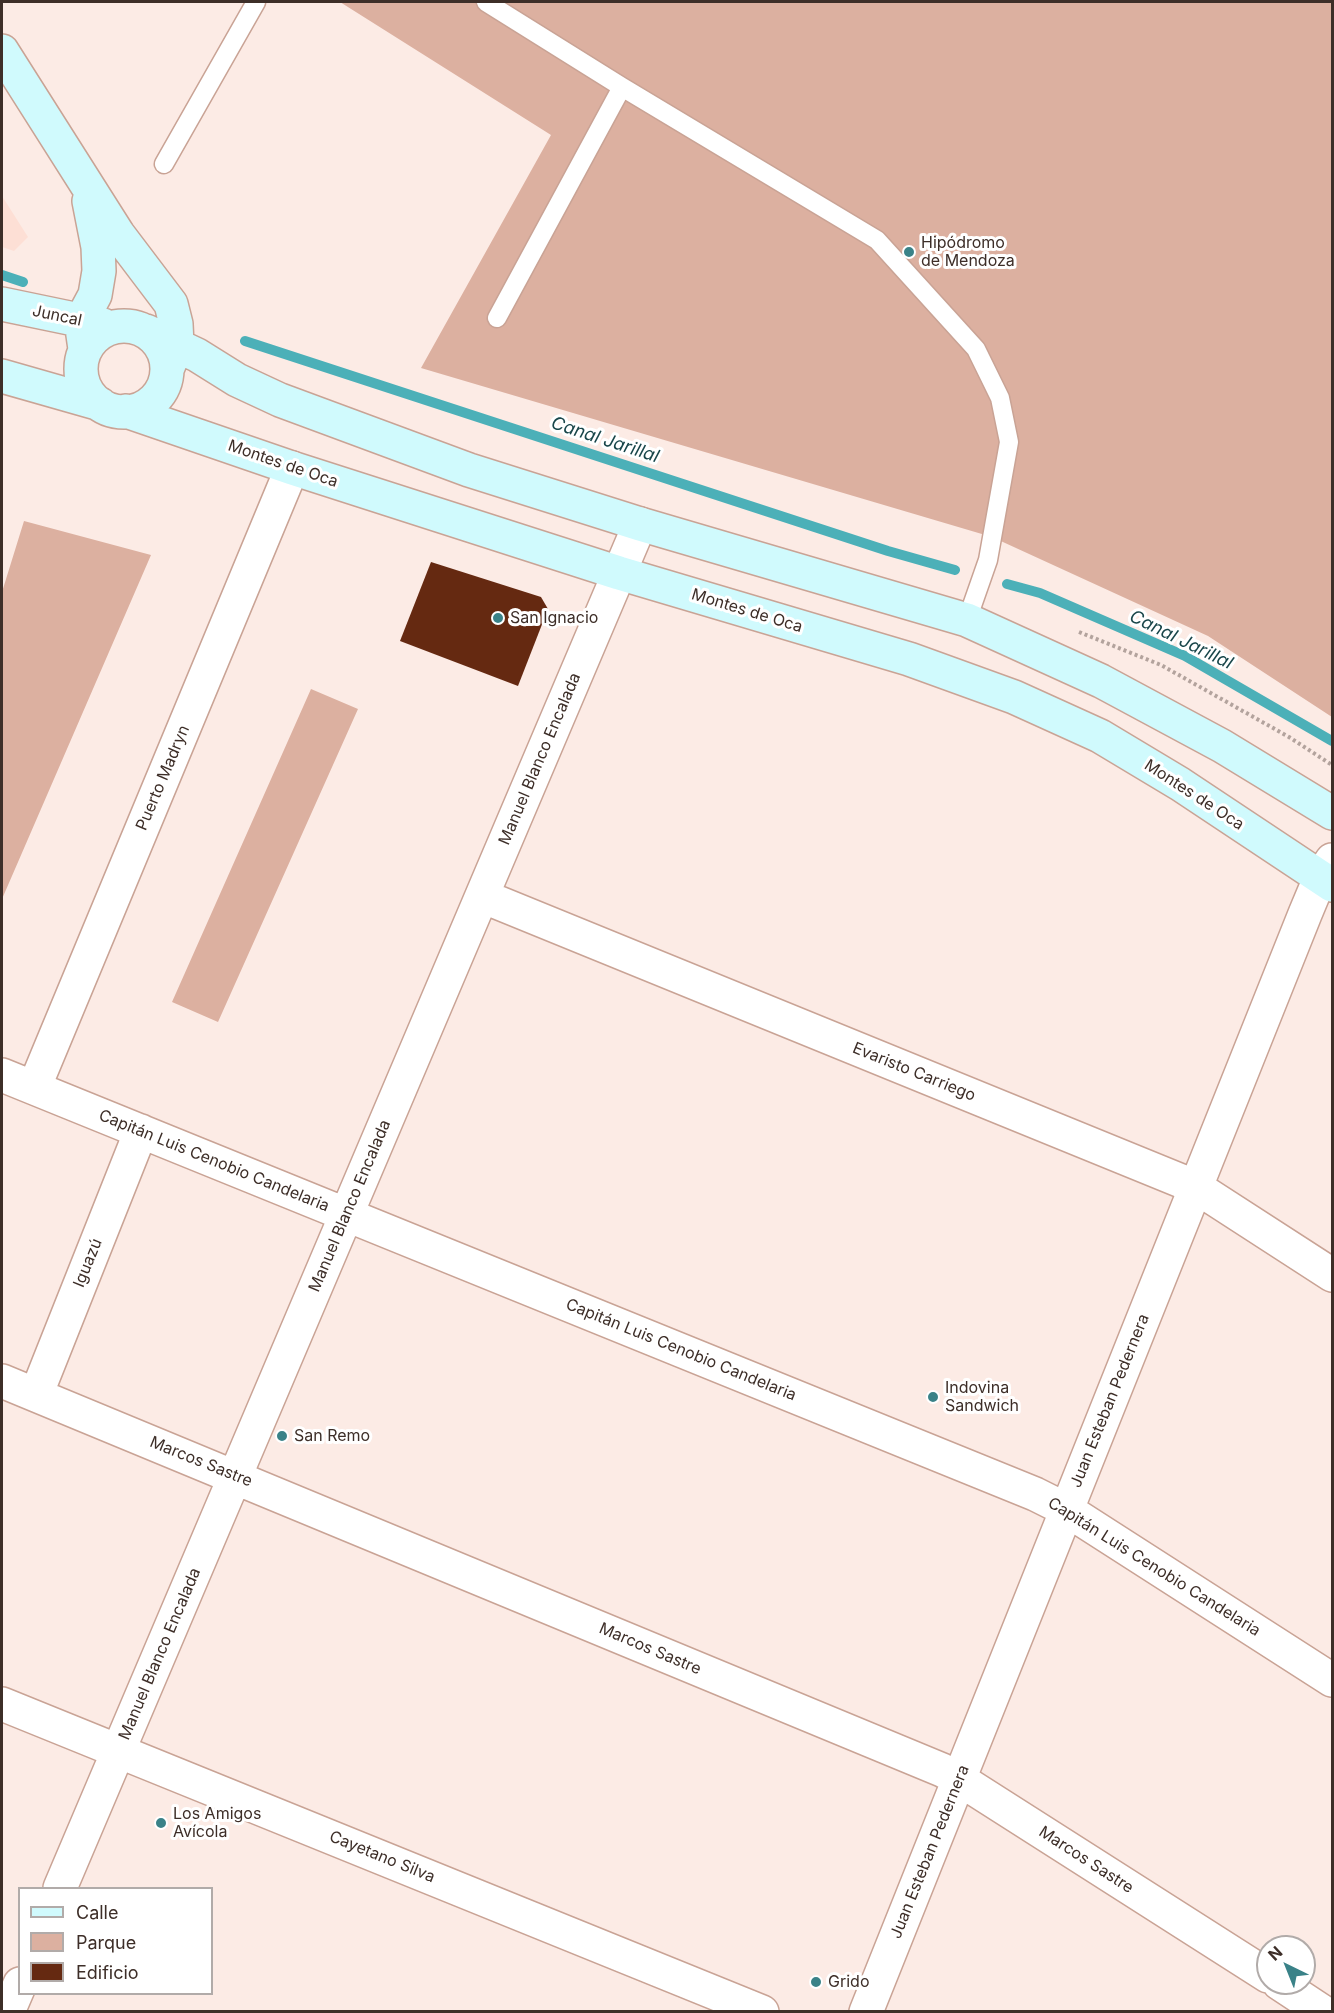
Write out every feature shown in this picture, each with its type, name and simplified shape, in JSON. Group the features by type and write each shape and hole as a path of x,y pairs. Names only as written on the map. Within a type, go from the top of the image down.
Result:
{"main road":[{"path":"2,51 118,234 171,304 176,324 166,382 159,395 148,405 135,411 113,408 2,376"},
{"path":"87,187 98,247 99,271 95,295 83,335 81,377 94,401 113,408"},
{"name":"Juncal","path":"2,304 83,335 113,327 133,326 146,331 158,340 165,353 172,356"},
{"path":"172,356 197,355 237,380 290,404 470,470 640,524 968,620 1101,681 1222,746 1332,813"},
{"name":"Montes de Oca","path":"113,408 619,573 909,659 1014,697 1100,736 1328,874"}],"street":[{"name":"Puerto Madryn","path":"34,1088 292,468"},
{"name":"Manuel Blanco Encalada","path":"60,1887 640,524"},
{"name":"Juan Esteban Pedernera","path":"866,2012 1196,1187 1328,874"},
{"name":"Evaristo Carriego","path":"482,896 1196,1187 1332,1275"},
{"name":"Capitán Luis Cenobio Candelaria","path":"2,1074 1035,1494 1067,1510 1332,1680"},
{"name":"Iguazú","path":"36,1395 141,1131"},
{"name":"Marcos Sastre","path":"2,1381 236,1476 959,1779 1256,1968"},
{"name":"Cayetano Silva","path":"2,1704 762,2012"},
{"path":"8,2012 18,1989"},
{"path":"1297,1995 1323,2012"}],"lane":[{"path":"164,164 256,2"},
{"path":"486,2 622,87 877,240 976,349 1000,398 1009,442 988,560 968,620"},
{"path":"496,318 622,87"}],"shaded area":[{"path":"2,196 28,237 14,251 2,247"}],"green space":[{"name":"Hipódromo de Mendoza","path":"340,2 1332,2 1332,717 1208,636 992,537 421,368 551,135"},
{"path":"24,521 151,555 2,899 2,592"},
{"path":"311,689 358,709 218,1022 172,1002"}],"building":[{"path":"431,562 541,597 548,609 518,686 400,641"}],"waterway":[{"name":"Canal Jarillal","path":"2,275 23,282"},
{"name":"Canal Jarillal","path":"245,341 888,551 955,570"},
{"name":"Canal Jarillal","path":"1007,584 1040,593 1185,656 1332,741"}],"place":[{"name":"Hipódromo de Mendoza","path":"909,252"},
{"name":"San Ignacio","path":"498,618"},
{"name":"Indovina Sandwich","path":"933,1397"},
{"name":"San Remo","path":"282,1436"},
{"name":"Los Amigos Avícola","path":"161,1823"},
{"name":"Grido","path":"816,1982"}]}
